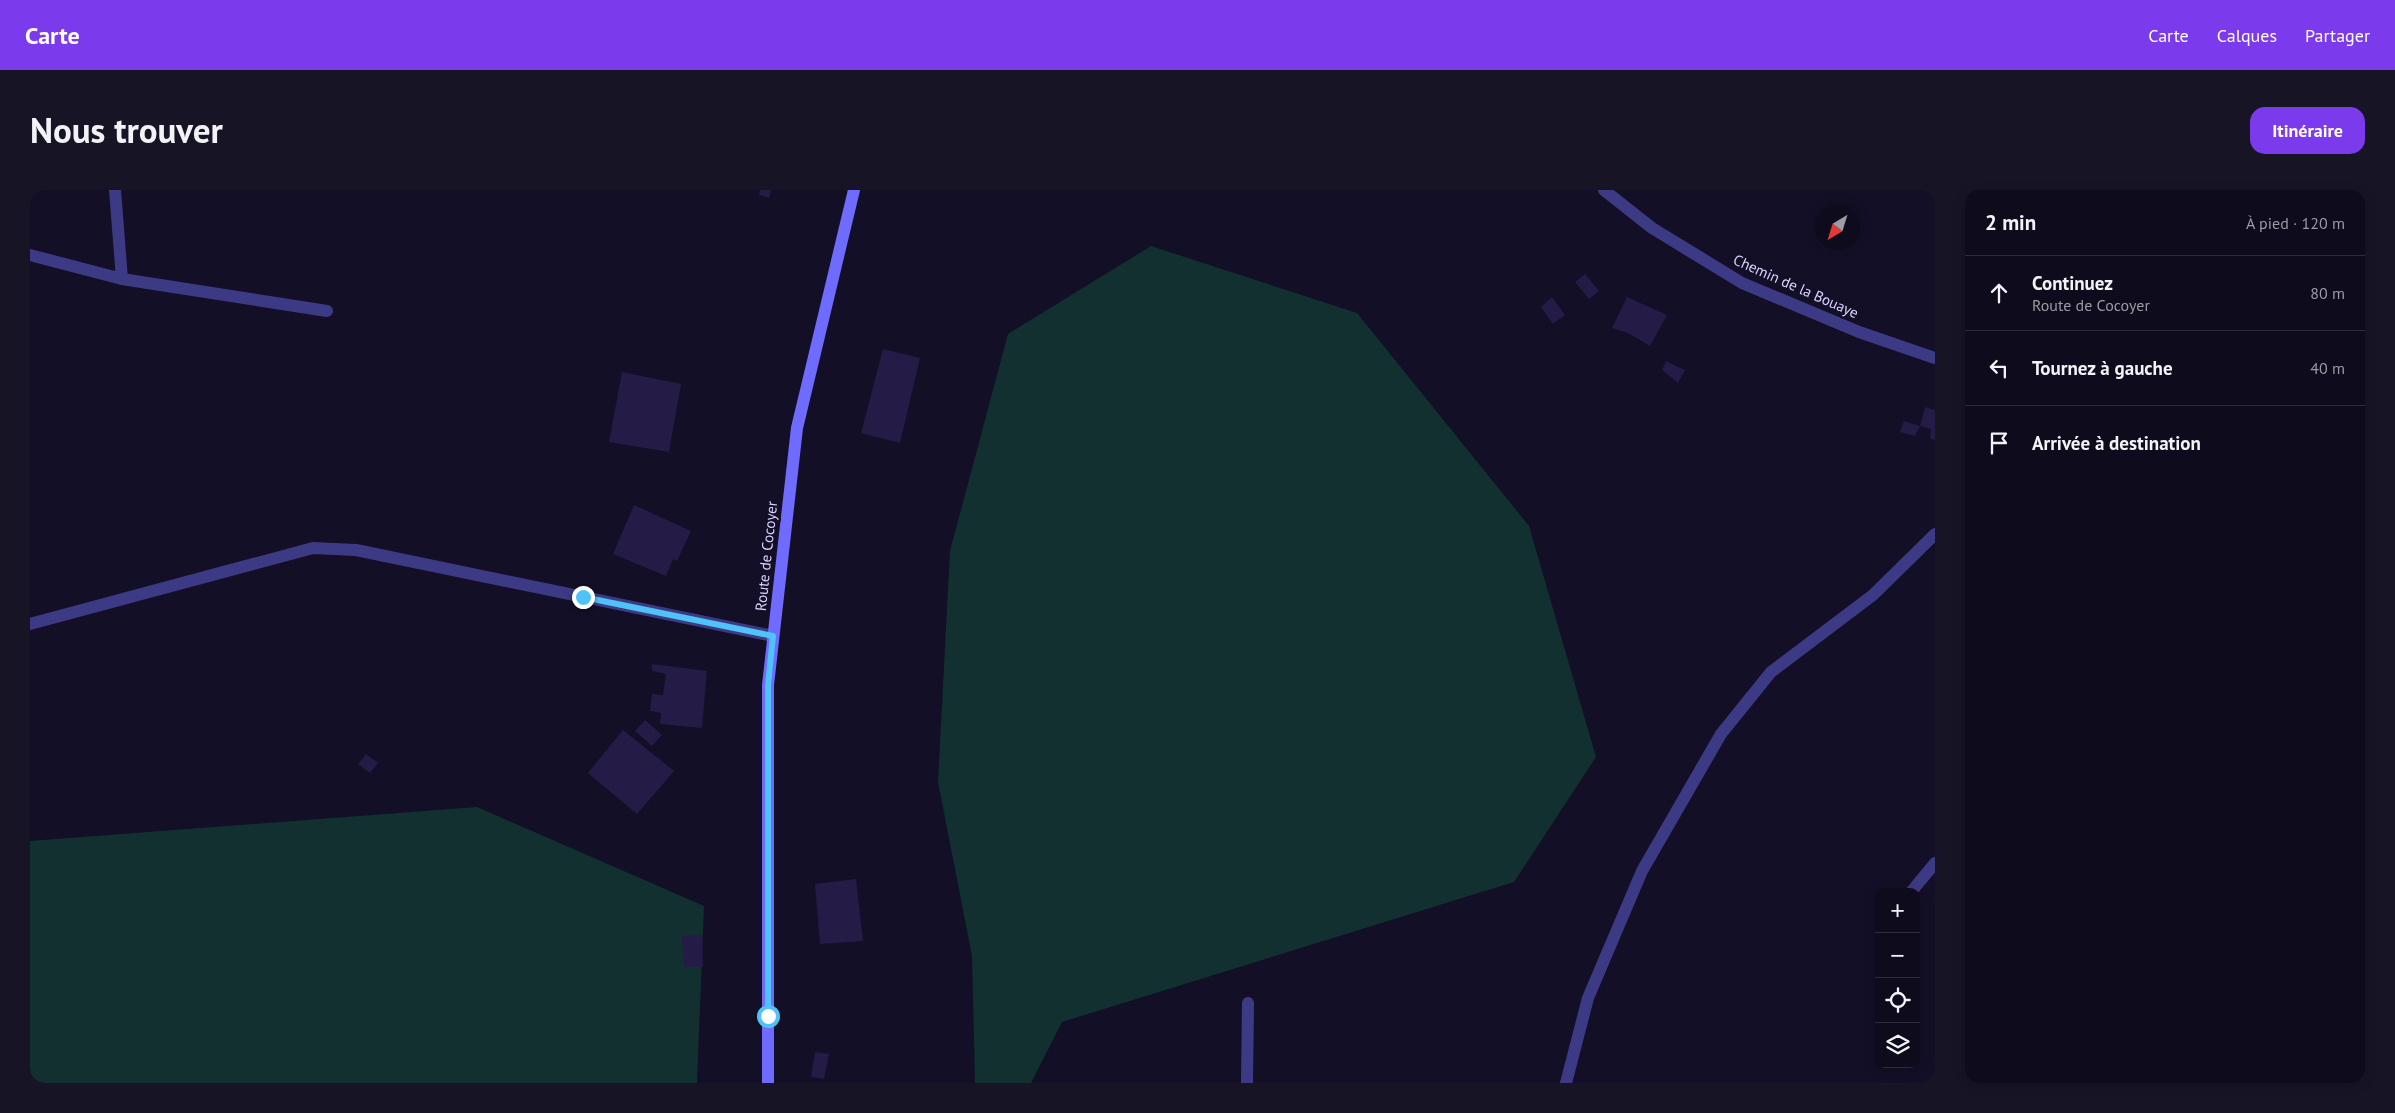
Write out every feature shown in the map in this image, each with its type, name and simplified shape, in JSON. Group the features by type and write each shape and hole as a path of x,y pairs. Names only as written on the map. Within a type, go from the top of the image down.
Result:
{"main road":[{"name":"Route de Cocoyer","path":"768,1083 768,685 797,428 854,190"}],"street":[{"path":"115,190 122,279"},
{"name":"Chemin de la Bouaye","path":"1604,190 1652,228 1742,283 1859,332 1935,358"},
{"path":"30,255 122,279 327,311"},
{"path":"1566,1083 1588,998 1642,871 1721,734 1771,672 1873,595 1935,534"},
{"path":"30,624 313,548 356,550 773,636"},
{"path":"1915,888 1935,863"},
{"path":"1248,1003 1248,1083"}],"green space":[{"path":"1151,246 1357,313 1529,526 1596,757 1514,882 1062,1022 1031,1083 975,1083 972,956 938,782 950,551 1008,334"},
{"path":"477,807 704,906 697,1083 30,1083 30,841"}],"building":[{"path":"760,190 771,190 769,198 759,195"},
{"path":"1585,274 1599,291 1589,299 1575,282"},
{"path":"1552,297 1565,315 1553,324 1541,307"},
{"path":"1627,297 1667,315 1650,346 1628,333 1612,328"},
{"path":"883,349 920,358 900,443 861,433"},
{"path":"1666,361 1685,370 1678,383 1662,370"},
{"path":"622,372 681,384 669,452 609,442"},
{"path":"1925,407 1935,410 1935,440 1930,439 1931,429 1920,426"},
{"path":"1904,421 1920,426 1915,436 1900,432"},
{"path":"634,505 691,531 677,561 673,559 666,576 613,554"},
{"path":"652,664 707,671 702,728 660,724 661,713 650,711 652,694 663,695 666,674 652,671"},
{"path":"645,720 662,735 652,746 635,731"},
{"path":"623,730 674,771 637,814 588,773"},
{"path":"366,754 378,763 370,773 358,764"},
{"path":"856,879 863,941 820,944 815,884"},
{"path":"702,935 703,967 684,967 682,936"},
{"path":"815,1052 829,1054 824,1079 811,1077"}],"route":[{"path":"583,597 773,636 768,685 768,1016"}]}
